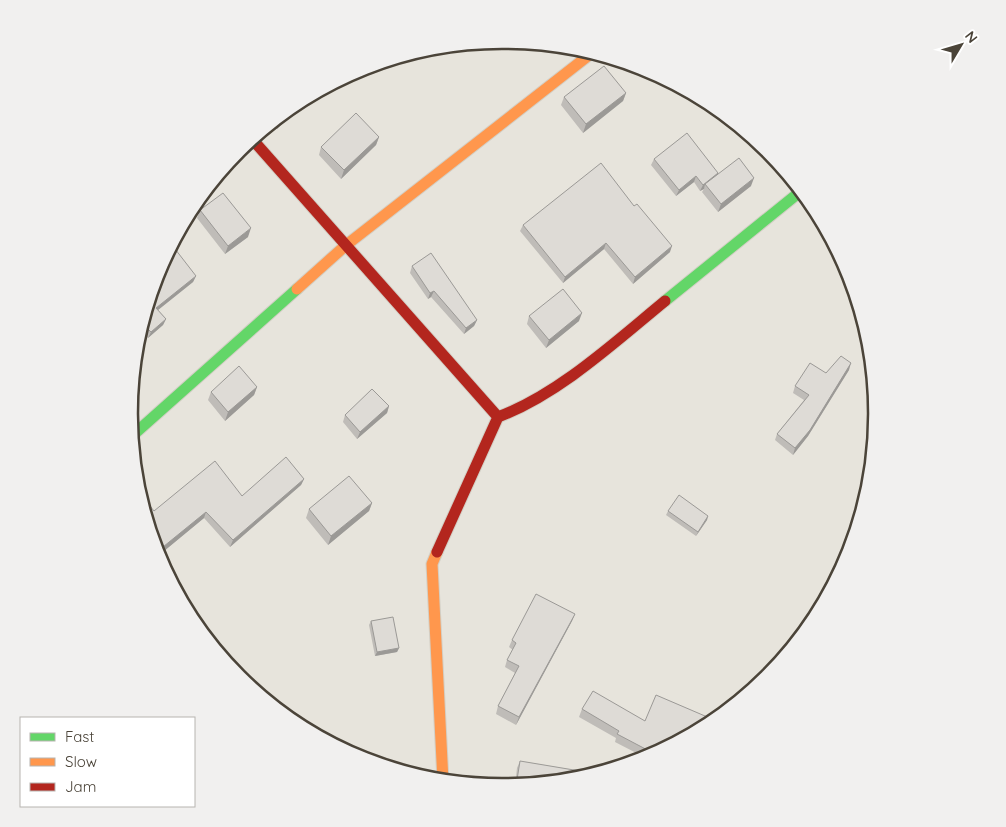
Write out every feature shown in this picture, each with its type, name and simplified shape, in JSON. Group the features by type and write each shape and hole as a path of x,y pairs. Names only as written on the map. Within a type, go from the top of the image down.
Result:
{"street":[{"path":"139,430 345,246 585,58"},
{"path":"257,145 498,418"},
{"path":"443,773 432,564 498,418 519,409 590,362 795,196"}],"shaded area":[{"path":"503,49 527,50 551,52 597,61 664,86 706,110 725,124 777,173 792,191 819,231 840,274 848,296 861,342 865,366 868,414 867,437 861,485 855,508 840,553 830,575 819,596 792,636 743,688 706,717 664,741 620,759 597,766 551,775 503,778 479,777 455,775 409,766 342,741 300,717 281,703 229,654 214,636 187,596 166,553 158,531 145,485 141,461 138,414 139,390 145,342 151,319 166,274 176,252 187,231 214,191 263,139 300,110 342,86 386,68 409,61 455,52"}],"building":[{"path":"604,66 626,93 586,124 564,97"},
{"path":"356,113 379,137 344,170 321,147"},
{"path":"687,133 718,173 703,185 696,176 679,190 654,159"},
{"path":"739,158 754,178 721,204 705,184"},
{"path":"601,163 634,206 637,204 672,246 635,277 606,243 565,277 523,225"},
{"path":"223,193 251,228 228,246 200,210"},
{"path":"177,251 196,276 156,308 166,319 151,332 148,329 158,296"},
{"path":"431,253 477,320 466,328 434,291 430,293 412,266"},
{"path":"563,289 582,313 549,340 529,316"},
{"path":"841,356 851,363 810,430 795,448 777,434 809,395 795,386 810,363 826,373"},
{"path":"239,366 257,387 228,412 211,392"},
{"path":"372,389 389,406 360,432 345,415"},
{"path":"286,457 304,479 233,540 206,512 164,546 151,507 154,511 215,461 242,496"},
{"path":"349,476 372,503 331,536 309,509"},
{"path":"679,495 708,516 698,532 668,511"},
{"path":"536,594 575,614 519,717 498,706 519,666 507,660 516,643 512,640"},
{"path":"393,617 399,648 377,652 371,621"},
{"path":"593,691 645,721 656,695 706,717 664,741 645,749 617,734 619,731 582,709"},
{"path":"520,761 577,770 551,775 517,777"}],"traffic: fast":[{"path":"665,301 795,196"},
{"path":"139,430 297,289"}],"traffic: slow":[{"path":"297,289 345,246 585,58"},
{"path":"437,552 432,564 443,773"}],"traffic: jam":[{"path":"257,145 498,417"},
{"path":"437,552 498,417 543,395 586,366 665,301"}]}
